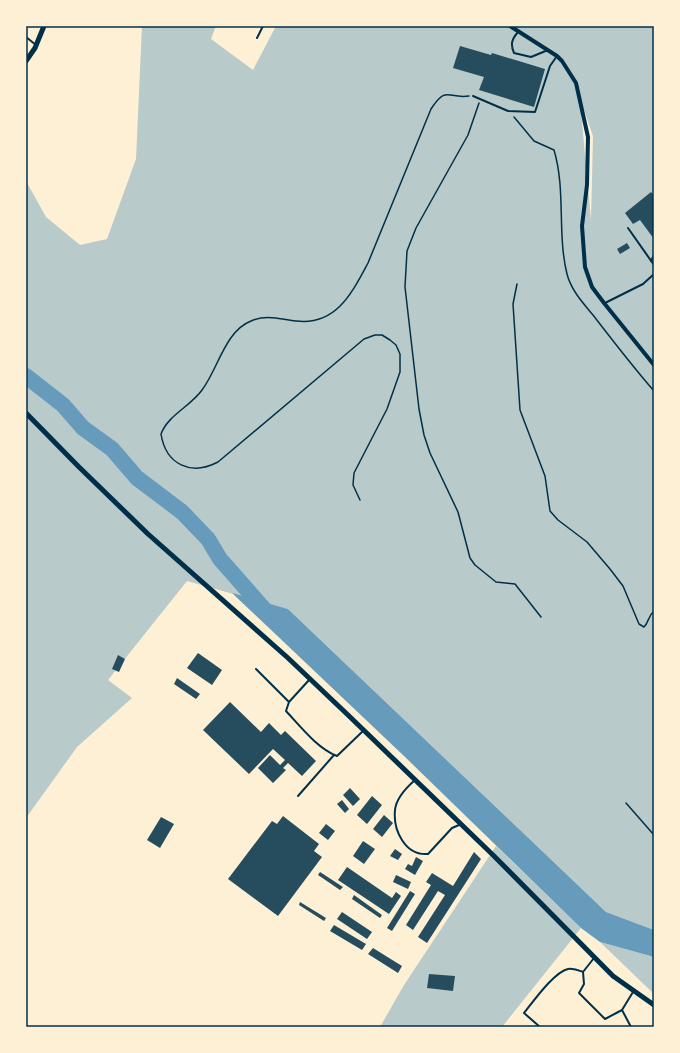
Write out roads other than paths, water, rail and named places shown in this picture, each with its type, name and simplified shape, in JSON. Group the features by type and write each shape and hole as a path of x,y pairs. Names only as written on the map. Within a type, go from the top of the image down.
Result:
{"street":[{"path":"26,61 36,45 44,26"},
{"path":"510,26 557,56 562,61 576,83 588,136 587,185 582,226 585,267 592,287 654,365"},
{"path":"26,412 79,467 148,534 310,679 460,824 613,976 654,1005"}],"lane":[{"path":"257,38 263,26"},
{"path":"519,32 512,38 511,47 514,53 531,57 549,50"},
{"path":"26,37 36,45"},
{"path":"473,96 508,111 535,112 550,66 557,56"},
{"path":"628,228 654,266"},
{"path":"651,261 654,255"},
{"path":"604,303 643,284 654,274"},
{"path":"256,669 290,702"},
{"path":"310,679 290,702 286,711 304,730 328,752 337,756 364,731"},
{"path":"298,796 334,755"},
{"path":"415,780 401,795 395,810 398,836 403,843 417,852 428,854 452,828 460,824"},
{"path":"595,958 583,972 584,984 580,993 605,1019 622,1010 634,991"},
{"path":"540,1027 524,1013 537,997 566,970 575,969 583,972"},
{"path":"622,1010 631,1027"}],"water":[{"path":"232,593 288,609 606,912 654,930 654,957 600,942 581,928 404,756"}],"waterway":[{"path":"26,376 63,405 83,428 112,449 137,478 182,512 208,539 220,559 271,617"}]}
